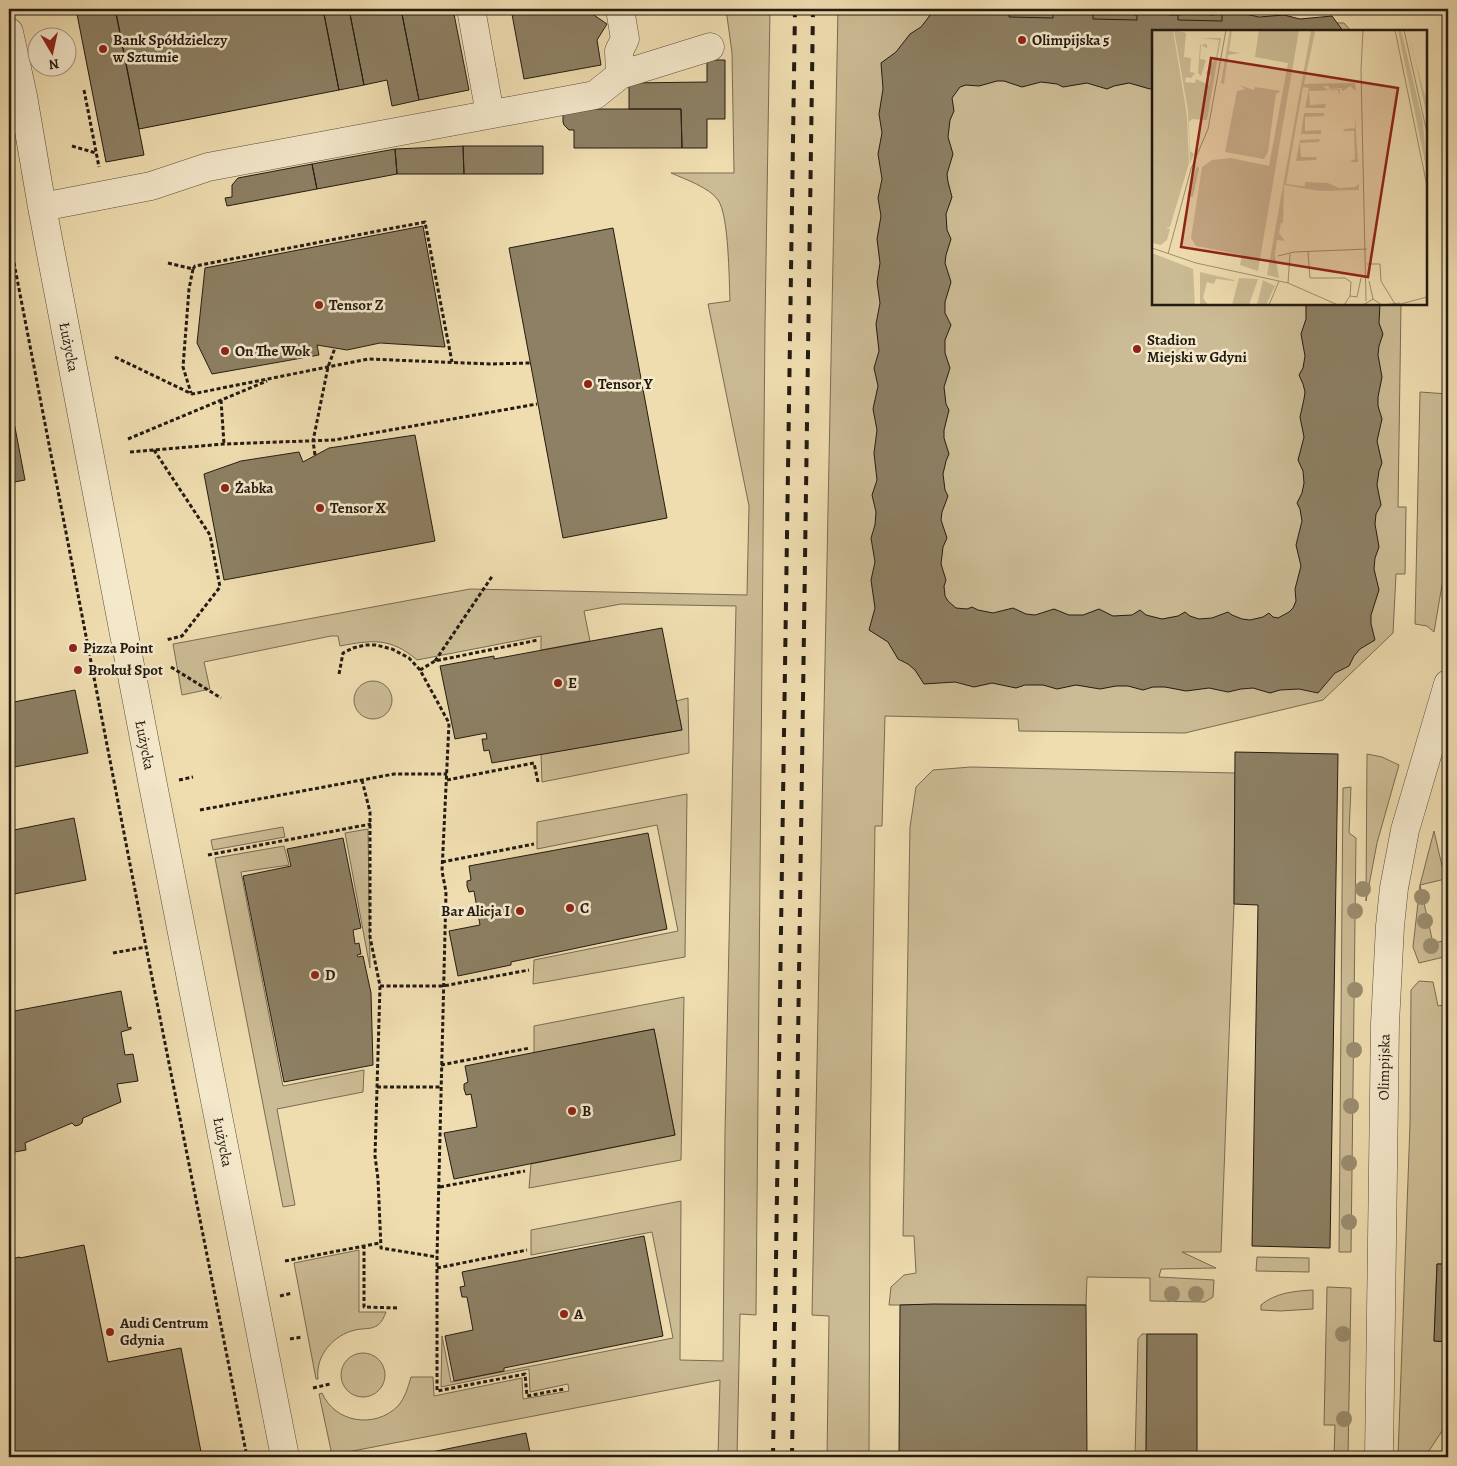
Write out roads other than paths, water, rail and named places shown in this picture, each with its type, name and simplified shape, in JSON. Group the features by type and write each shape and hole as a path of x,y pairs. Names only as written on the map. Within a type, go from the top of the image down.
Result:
{"street":[{"path":"471,9 490,114"},
{"path":"620,9 625,39 619,51 620,75"},
{"name":"Łużycka","path":"9,32 16,98 42,207 285,1457"},
{"path":"42,207 151,186 208,167 595,96 620,75 710,47"},
{"name":"Olimpijska","path":"1379,1457 1385,1024 1390,926 1394,888 1405,830 1448,684"}],"railway":[{"path":"773,1457 795,9"},
{"path":"792,1457 813,9"}],"place":[{"name":"Olimpijska 5","path":"1022,40"},
{"name":"Bank Spółdzielczy w Sztumie","path":"103,49"},
{"name":"Tensor Z","path":"319,305"},
{"name":"Stadion Miejski w Gdyni","path":"1137,349"},
{"name":"On The Wok","path":"225,351"},
{"name":"Tensor Y","path":"588,384"},
{"name":"Żabka","path":"225,488"},
{"name":"Tensor X","path":"320,508"},
{"name":"Pizza Point","path":"73,648"},
{"name":"Brokuł Spot","path":"78,670"},
{"name":"E","path":"558,683"},
{"name":"C","path":"570,908"},
{"name":"Bar Alicja I","path":"520,911"},
{"name":"D","path":"315,975"},
{"name":"B","path":"572,1111"},
{"name":"A","path":"564,1314"},
{"name":"Audi Centrum Gdynia","path":"110,1332"}]}
